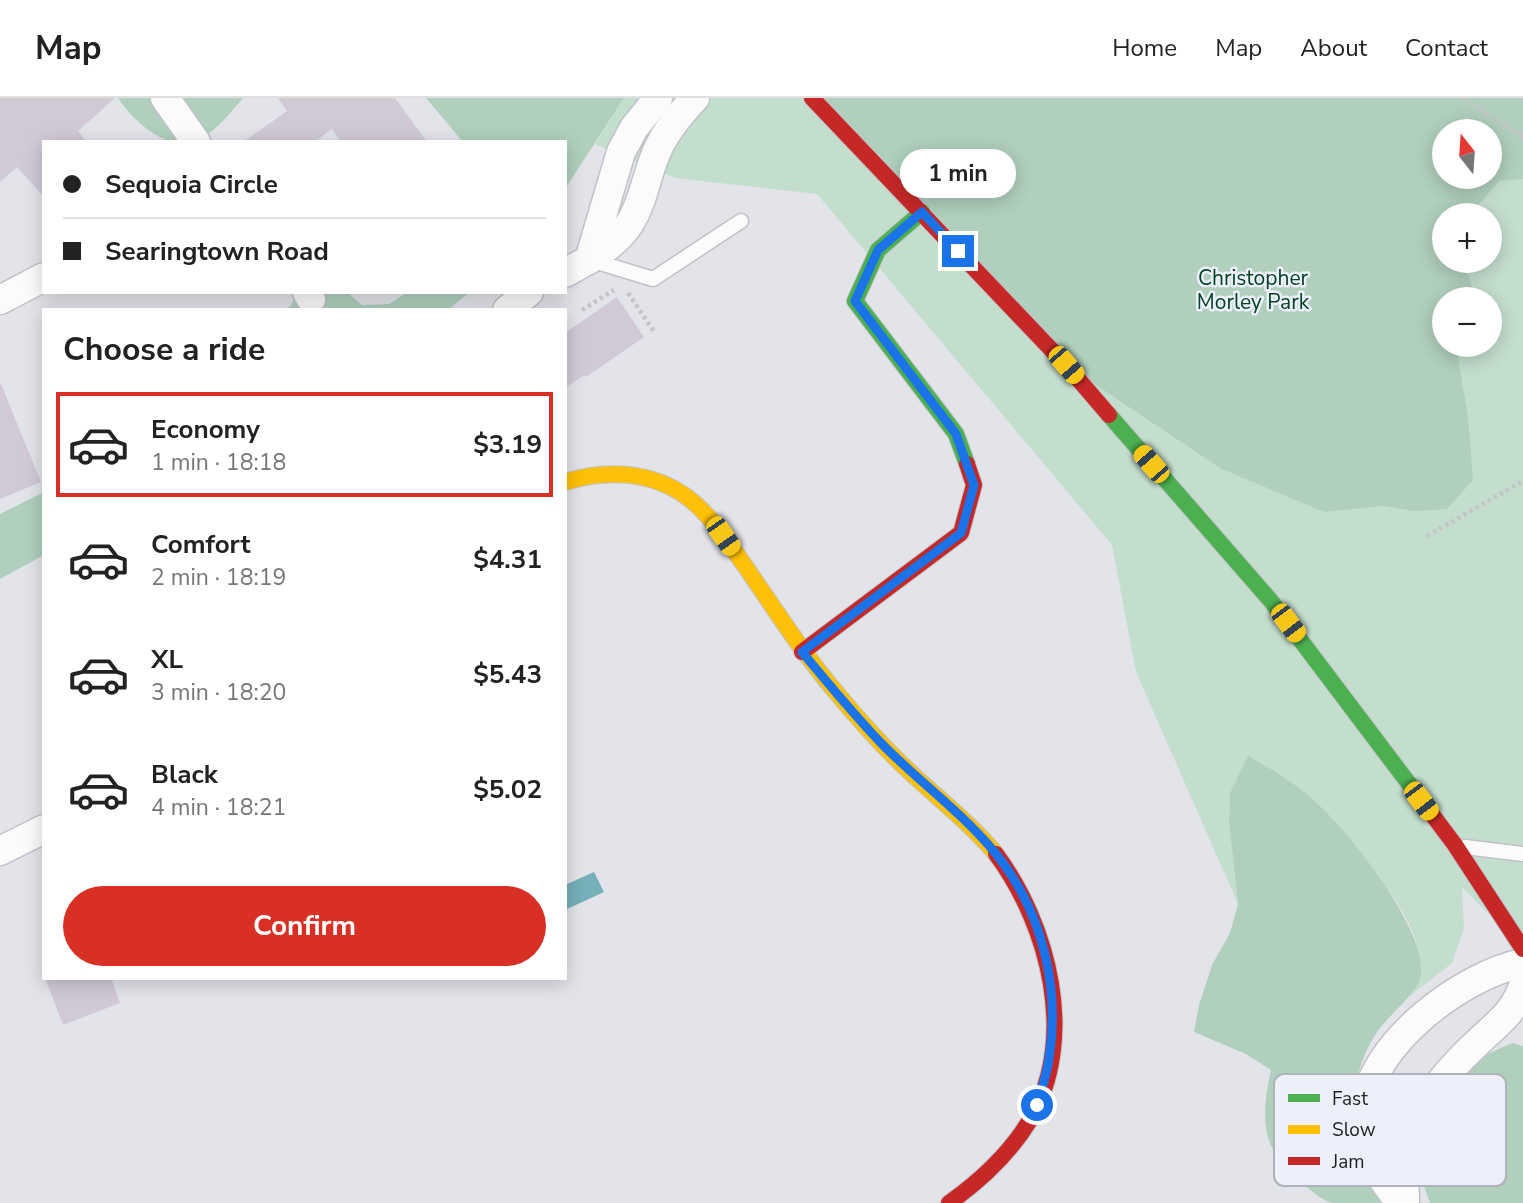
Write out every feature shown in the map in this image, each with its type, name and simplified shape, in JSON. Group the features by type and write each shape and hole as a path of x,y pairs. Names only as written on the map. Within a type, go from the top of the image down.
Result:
{"street":[{"path":"165,98 195,140"},
{"path":"577,266 621,152 634,128 658,98"},
{"path":"577,266 617,239 630,223 665,135 695,98"},
{"path":"812,98 1066,365 1271,601 1455,845 1523,949"},
{"path":"802,652 961,533 974,485 956,434 855,301 878,250 922,212"},
{"path":"0,300 42,278"},
{"path":"509,308 527,294"},
{"path":"567,481 592,474 636,476 685,495 707,515 802,652 881,743 960,816 1003,863 1034,919 1049,967 1053,1012 1049,1060 1037,1105 1014,1144 949,1203"},
{"path":"0,851 42,830"},
{"path":"1377,1074 1389,1054 1435,1006 1459,989 1490,974 1523,963"},
{"path":"1448,1074 1505,1020 1523,986"},
{"path":"1387,1186 1403,1203"}],"lane":[{"path":"577,266 653,279 741,221"},
{"path":"1455,845 1523,854"}],"path":[{"path":"1462,98 1523,137"},
{"path":"582,310 622,285 656,333"},
{"path":"1427,536 1523,481"}],"green space":[{"path":"118,98 243,98 223,121 199,140 165,139 143,125"},
{"path":"426,98 624,98 567,186 567,140 461,140"},
{"name":"Christopher Morley Park","path":"624,98 1523,98 1523,948 1462,887 1464,929 1452,963 1410,996 1420,977 1417,946 1405,915 1384,884 1358,854 1249,756 1230,793 1229,822 1238,904 1136,672 1112,545 817,194 675,178 595,144"},
{"name":"Christopher Morley Park","path":"812,98 1523,98 1523,179 1502,181 1502,119 1432,119 1432,189 1492,189 1479,203 1432,203 1432,273 1468,273 1472,287 1432,287 1432,357 1458,357 1468,417 1473,480 1447,509 1414,511 1383,506 1324,512 1220,468 1066,365"},
{"path":"297,294 349,294 362,305 389,304 405,294 468,294 450,308 289,308"},
{"path":"42,493 42,556 0,579 0,514"},
{"path":"1248,756 1279,774 1317,803 1355,844 1388,891 1403,915 1421,961 1417,985 1377,1032 1358,1074 1274,1074 1274,1151 1265,1120 1271,1070 1246,1054 1194,1032 1199,1005 1212,965 1230,933 1238,904 1229,822 1230,793"},
{"path":"1512,1043 1523,1046 1523,1203 1430,1203 1424,1186 1506,1186 1506,1074 1465,1074 1485,1055"},
{"path":"1305,1186 1371,1186 1381,1203 1332,1203"}],"water":[{"path":"594,872 604,892 567,909 567,884"}],"building":[{"path":"0,98 115,98 78,131 85,140 42,140 42,195 17,167 0,182"},
{"path":"278,98 395,98 426,140 340,140 332,129 317,140 246,140 287,111"},
{"path":"617,297 644,337 586,377 584,375 567,387 567,332"},
{"path":"0,385 41,482 0,499"},
{"path":"46,980 112,980 120,1003 63,1025"}],"traffic: fast":[{"path":"922,212 878,250 855,301 956,434 967,464"},
{"path":"1109,415 1271,601 1422,801"}],"traffic: slow":[{"path":"567,482 612,474 643,477 673,488 696,504 719,529 800,645 853,713 881,744 966,822 996,854"}],"traffic: jam":[{"path":"812,98 1066,365 1109,415"},
{"path":"802,652 961,533 974,485 967,464"},
{"path":"1422,801 1455,845 1523,949"},
{"path":"949,1203 994,1166 1022,1132 1044,1088 1052,1054 1054,1019 1051,983 1043,948 1015,883 996,854"}],"route":[{"path":"958,251 922,212 878,250 855,301 956,434 974,485 961,533 802,652 881,743 960,816 1003,863 1034,919 1049,967 1053,1012 1049,1060 1037,1105"}]}
